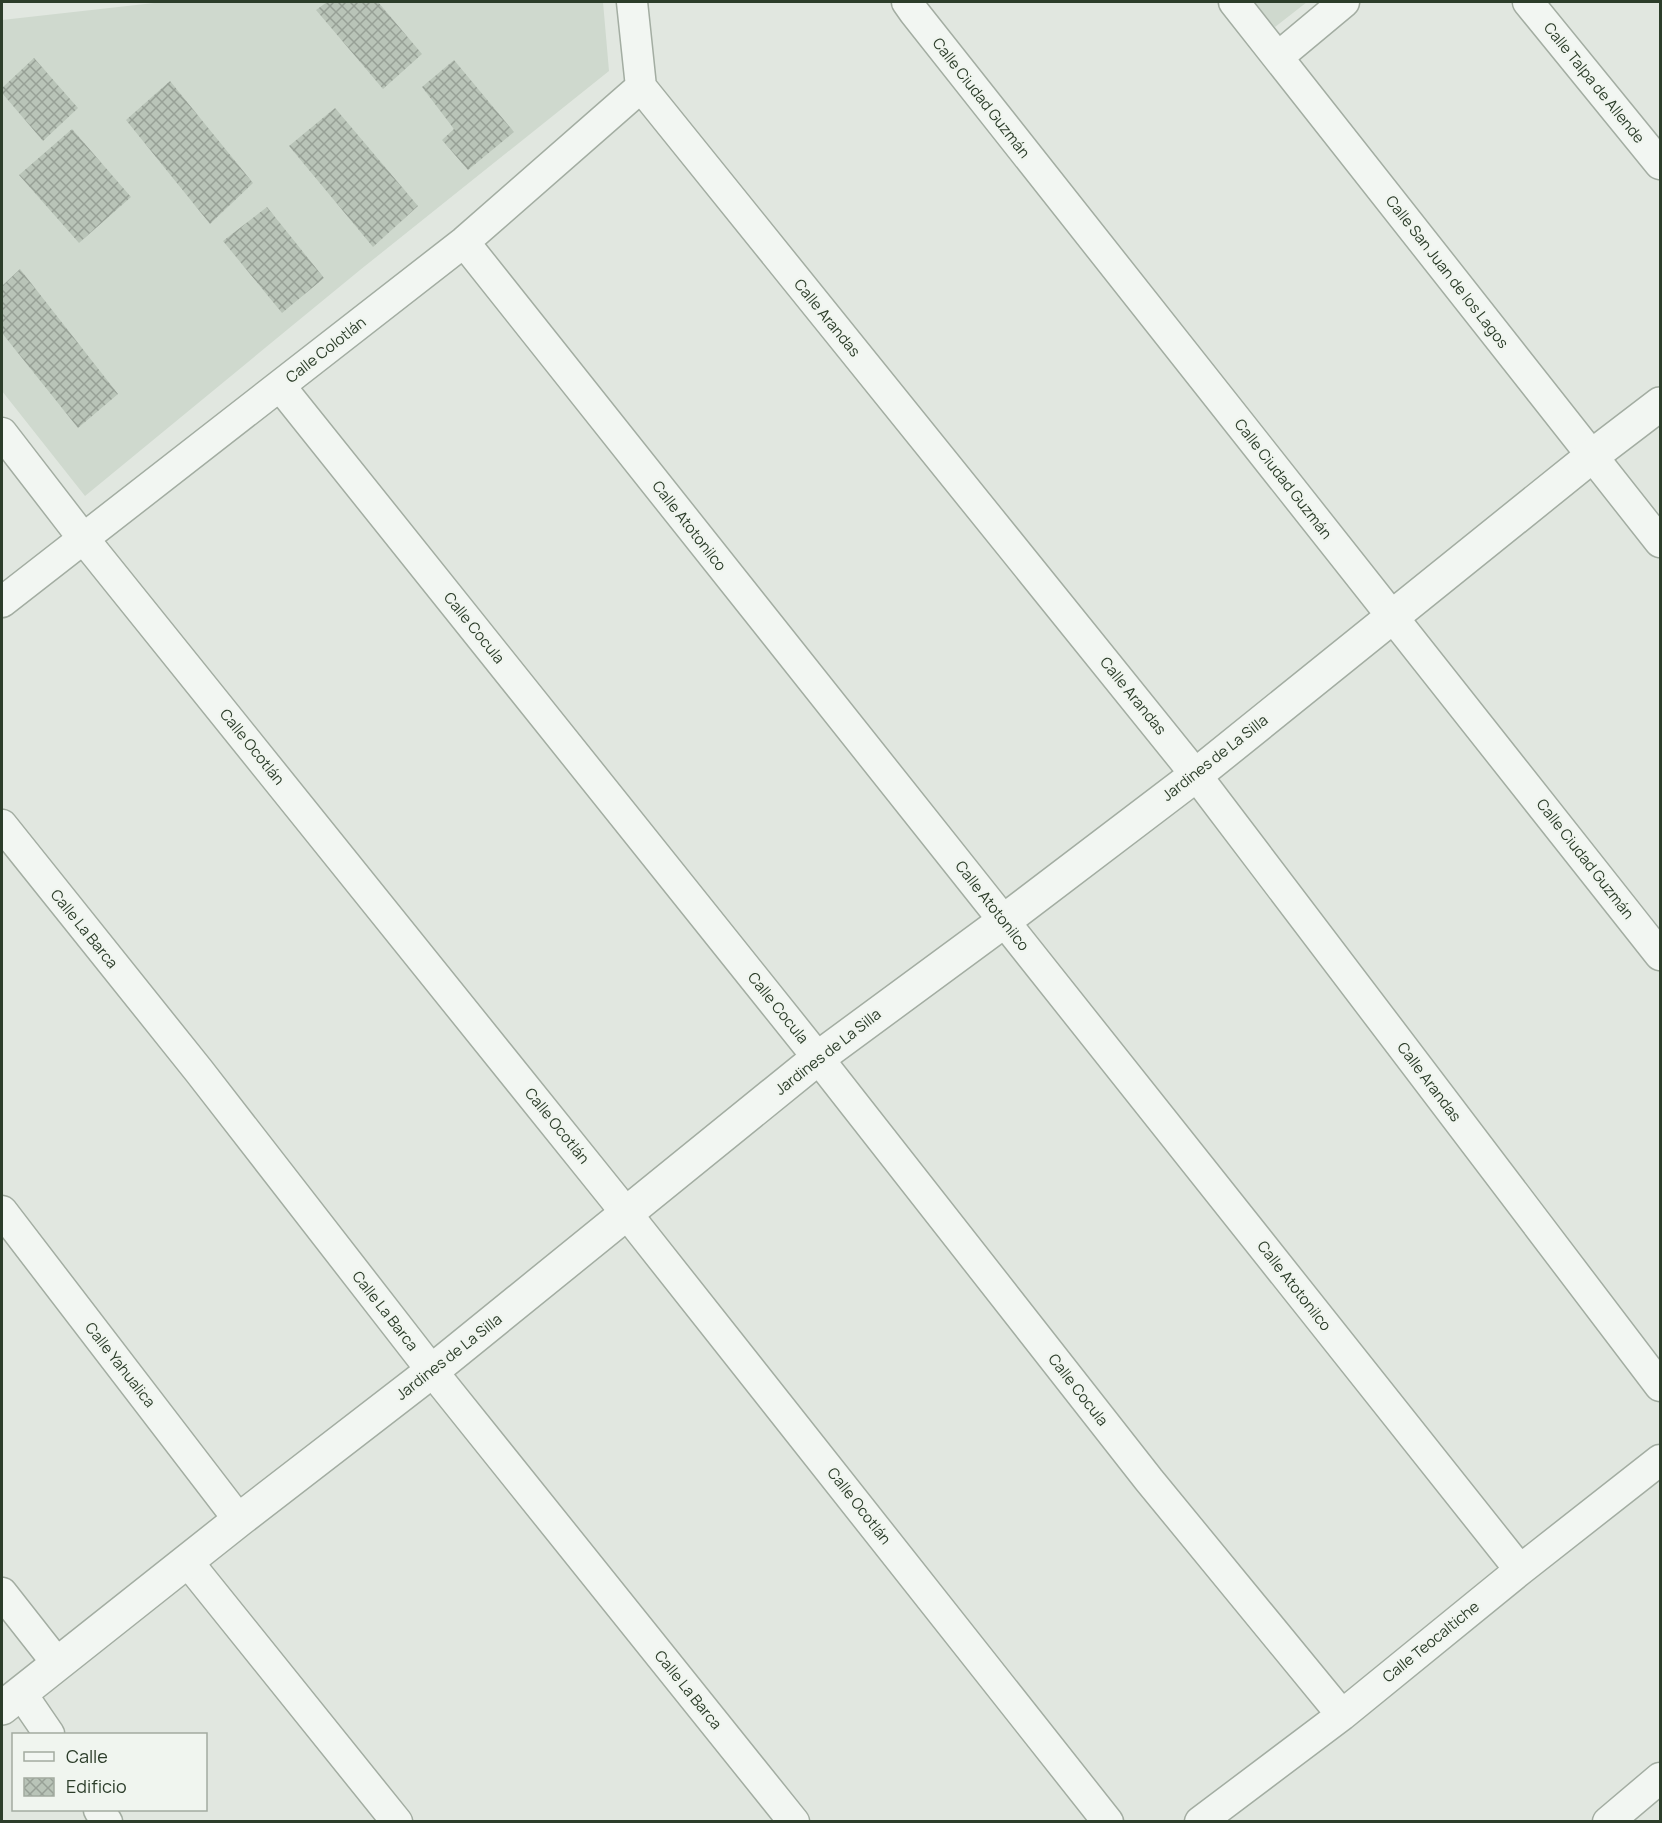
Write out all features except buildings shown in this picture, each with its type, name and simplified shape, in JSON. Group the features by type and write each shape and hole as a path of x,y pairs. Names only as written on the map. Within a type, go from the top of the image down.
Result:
{"street":[{"path":"632,2 641,87"},
{"name":"Calle Ciudad Guzmán","path":"907,2 1660,954"},
{"name":"Calle San Juan de los Lagos","path":"1234,2 1660,542"},
{"path":"1278,57 1344,2"},
{"name":"Calle Talpa de Allende","path":"1528,2 1660,164"},
{"name":"Calle Colotlán","path":"2,602 464,242 641,87"},
{"name":"Calle Arandas","path":"641,87 1196,774 1660,1386"},
{"name":"Calle Atotonilco","path":"464,242 1520,1570"},
{"name":"Calle Cocula","path":"280,386 818,1058 1149,1480 1342,1715"},
{"name":"Jardines de La Silla","path":"11,1701 432,1371 818,1058 1004,921 1196,774 1660,404"},
{"name":"Calle Ocotlán","path":"2,433 83,538 627,1214 1108,1821"},
{"name":"Calle La Barca","path":"2,825 199,1071 432,1371 794,1821"},
{"name":"Calle Yahualica","path":"2,1211 239,1520"},
{"name":"Calle Teocaltiche","path":"1200,1821 1342,1715 1660,1460"},
{"path":"187,1561 397,1821"},
{"path":"2,1593 57,1663"},
{"path":"11,1701 48,1733"},
{"path":"1608,1821 1660,1778"}],"shaded area":[{"path":"163,2 603,2 609,71 360,270 85,496 2,391 2,20"},
{"path":"1254,2 1307,2 1275,27"}]}
